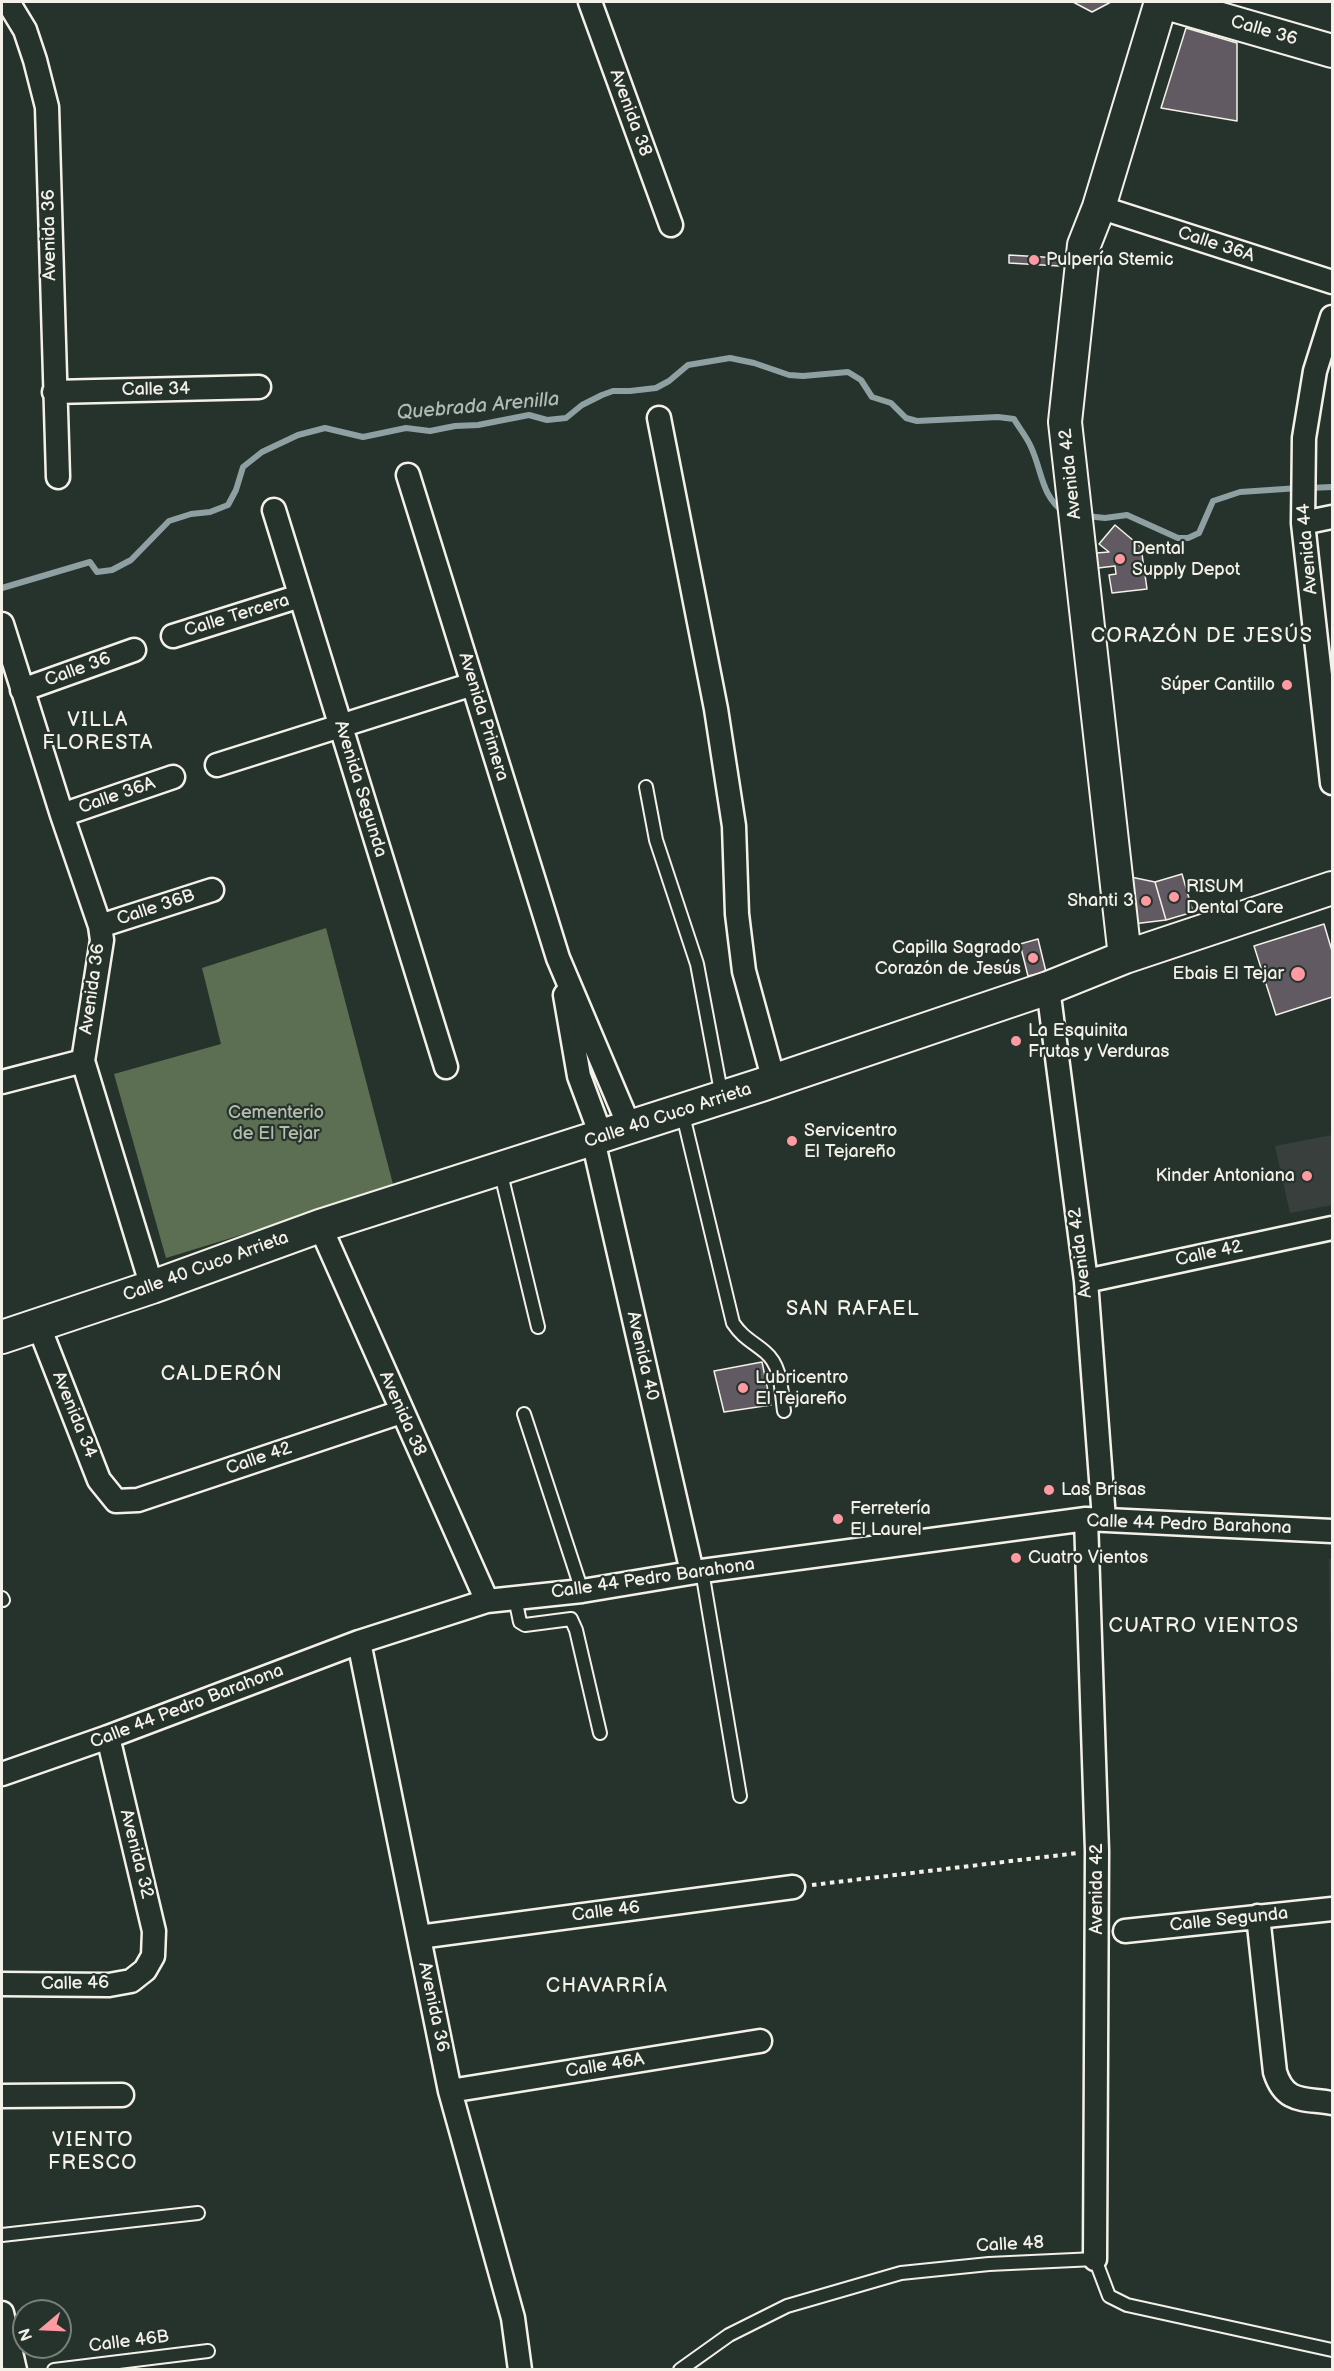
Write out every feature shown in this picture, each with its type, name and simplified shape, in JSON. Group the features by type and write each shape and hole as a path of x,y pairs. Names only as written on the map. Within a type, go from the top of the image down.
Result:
{"main road":[{"name":"Calle 36","path":"1162,2 1332,51"},
{"name":"Avenida 42","path":"1125,957 1065,422 1084,245 1099,207 1162,2"},
{"name":"Calle 40 Cuco Arrieta","path":"2,1337 152,1287 320,1226 774,1081 1048,987 1125,957 1332,888"}],"street":[{"name":"Avenida 36","path":"8,2 25,30 46,107 58,477"},
{"name":"Avenida 38","path":"590,2 671,225"},
{"name":"Calle 36A","path":"1099,207 1332,282"},
{"name":"Avenida 44","path":"1332,317 1315,371 1304,438 1304,523 1332,783"},
{"name":"Calle 34","path":"54,392 259,387"},
{"path":"659,418 716,709 734,826 737,914 744,971 774,1081"},
{"name":"Avenida Primera","path":"408,475 558,958 606,1067 608,1135"},
{"name":"Avenida Segunda","path":"274,510 446,1067"},
{"path":"1304,523 1332,517"},
{"name":"Calle Tercera","path":"173,636 300,596"},
{"name":"Avenida 36","path":"2,624 62,815 100,926 102,940 82,1061 152,1287"},
{"name":"Calle 36","path":"22,690 134,650"},
{"path":"217,765 473,684"},
{"name":"Calle 36A","path":"62,815 173,777"},
{"name":"Calle 36B","path":"100,926 212,890"},
{"name":"Avenida 42","path":"1048,987 1086,1281 1095,1519 1097,1851 1095,2259"},
{"path":"2,1082 82,1061"},
{"name":"Avenida 40","path":"608,1135 697,1572"},
{"name":"Avenida 38","path":"320,1226 487,1601"},
{"name":"Calle 42","path":"1086,1281 1332,1228"},
{"name":"Avenida 34","path":"38,1324 99,1480 116,1501"},
{"name":"Calle 42","path":"116,1501 138,1500 401,1412"},
{"name":"Calle 44 Pedro Barahona","path":"2,1774 108,1737 359,1642 487,1601 582,1591 697,1572 1095,1519 1332,1531"},
{"name":"Avenida 36","path":"359,1642 450,2091 513,2318 520,2370"},
{"name":"Avenida 32","path":"108,1737 154,1931 153,1956 145,1971"},
{"name":"Calle 46","path":"419,1937 793,1887"},
{"name":"Calle Segunda","path":"1125,1931 1332,1909"},
{"path":"1258,1916 1275,2072 1279,2086 1287,2094 1295,2097 1332,2103"},
{"name":"Calle 46","path":"2,1984 109,1985 131,1981 145,1971"},
{"name":"Calle 46A","path":"450,2091 760,2041"},
{"path":"2,2096 122,2095"},
{"path":"2,2313 15,2370"}],"lane":[{"path":"646,787 656,840 697,964 723,1098"},
{"path":"682,1111 733,1323 741,1336 766,1353 774,1362 784,1411"},
{"path":"500,1169 538,1327"},
{"path":"524,1414 582,1591"},
{"path":"697,1572 740,1797"},
{"path":"515,1598 520,1622 525,1625 571,1618 576,1630 600,1733"},
{"path":"2,2235 198,2213"},
{"path":"1095,2259 1110,2296 1127,2306 1332,2350"},
{"name":"Calle 48","path":"680,2370 729,2335 788,2306 901,2273 989,2264 1095,2259"},
{"name":"Calle 46B","path":"54,2370 208,2351"}],"path":[{"path":"793,1887 1097,1851"}],"shaded area":[{"name":"Kinder Antoniana","path":"1332,1135 1332,1205 1290,1213 1275,1146"},
{"path":"1329,1559 1332,1559 1332,1770"}],"green space":[{"name":"Cementerio de El Tejar","path":"326,928 394,1188 166,1258 114,1074 221,1044 202,968"}],"building":[{"path":"1073,2 1111,2 1092,12"},
{"path":"1186,28 1237,43 1237,121 1161,108"},
{"name":"Pulpería Stemic","path":"1009,255 1059,258 1059,266 1009,263"},
{"name":"Dental Supply Depot","path":"1115,525 1141,547 1147,589 1112,593 1109,575 1116,574 1115,566 1098,568 1096,553 1109,552 1099,544"},
{"name":"RISUM Dental Care","path":"1182,874 1193,912 1166,920 1155,882"},
{"name":"Shanti 3","path":"1131,877 1155,882 1166,920 1133,924"},
{"name":"Ebais El Tejar","path":"1324,924 1332,951 1332,997 1276,1015 1254,946"},
{"name":"Capilla Sagrado Corazón de Jesús","path":"1038,939 1046,972 1028,976 1020,944"},
{"name":"Lubricentro El Tejareño","path":"762,1362 771,1405 724,1412 714,1371"}],"waterway":[{"name":"Quebrada Arenilla","path":"2,588 90,562 97,572 112,570 131,560 169,521 191,514 210,512 228,505 236,490 243,467 262,452 298,435 325,428 363,437 406,428 430,431 529,415 547,420 566,418 582,405 602,395 613,391 656,388 669,381 688,365 730,358 754,363 789,375 848,372 861,380 872,397 891,403 906,418 917,421 998,417 1014,419 1035,456 1046,490 1056,506 1064,512"},
{"name":"Quebrada Arenilla","path":"1309,488 1332,487"},
{"name":"Quebrada Arenilla","path":"1086,516 1105,518 1127,515 1178,538 1188,538 1199,533 1213,501 1240,492 1299,488"}],"place":[{"name":"Pulpería Stemic","path":"1034,260"},
{"name":"Dental Supply Depot","path":"1120,559"},
{"name":"Súper Cantillo","path":"1287,685"},
{"name":"RISUM Dental Care","path":"1174,897"},
{"name":"Shanti 3","path":"1146,901"},
{"name":"Capilla Sagrado Corazón de Jesús","path":"1033,958"},
{"name":"Ebais El Tejar","path":"1298,974"},
{"name":"La Esquinita Frutas y Verduras","path":"1016,1041"},
{"name":"Servicentro El Tejareño","path":"792,1141"},
{"name":"Kinder Antoniana","path":"1307,1176"},
{"name":"Lubricentro El Tejareño","path":"743,1388"},
{"name":"Las Brisas","path":"1049,1490"},
{"name":"Ferretería El Laurel","path":"838,1519"},
{"name":"Cuatro Vientos","path":"1016,1558"}],"district":[{"name":"CORAZÓN DE JESÚS","path":"1202,637"},
{"name":"VILLA FLORESTA","path":"98,732"},
{"name":"SAN RAFAEL","path":"853,1310"},
{"name":"CALDERÓN","path":"222,1375"},
{"name":"CUATRO VIENTOS","path":"1204,1627"},
{"name":"CHAVARRÍA","path":"607,1987"},
{"name":"VIENTO FRESCO","path":"93,2152"}]}
